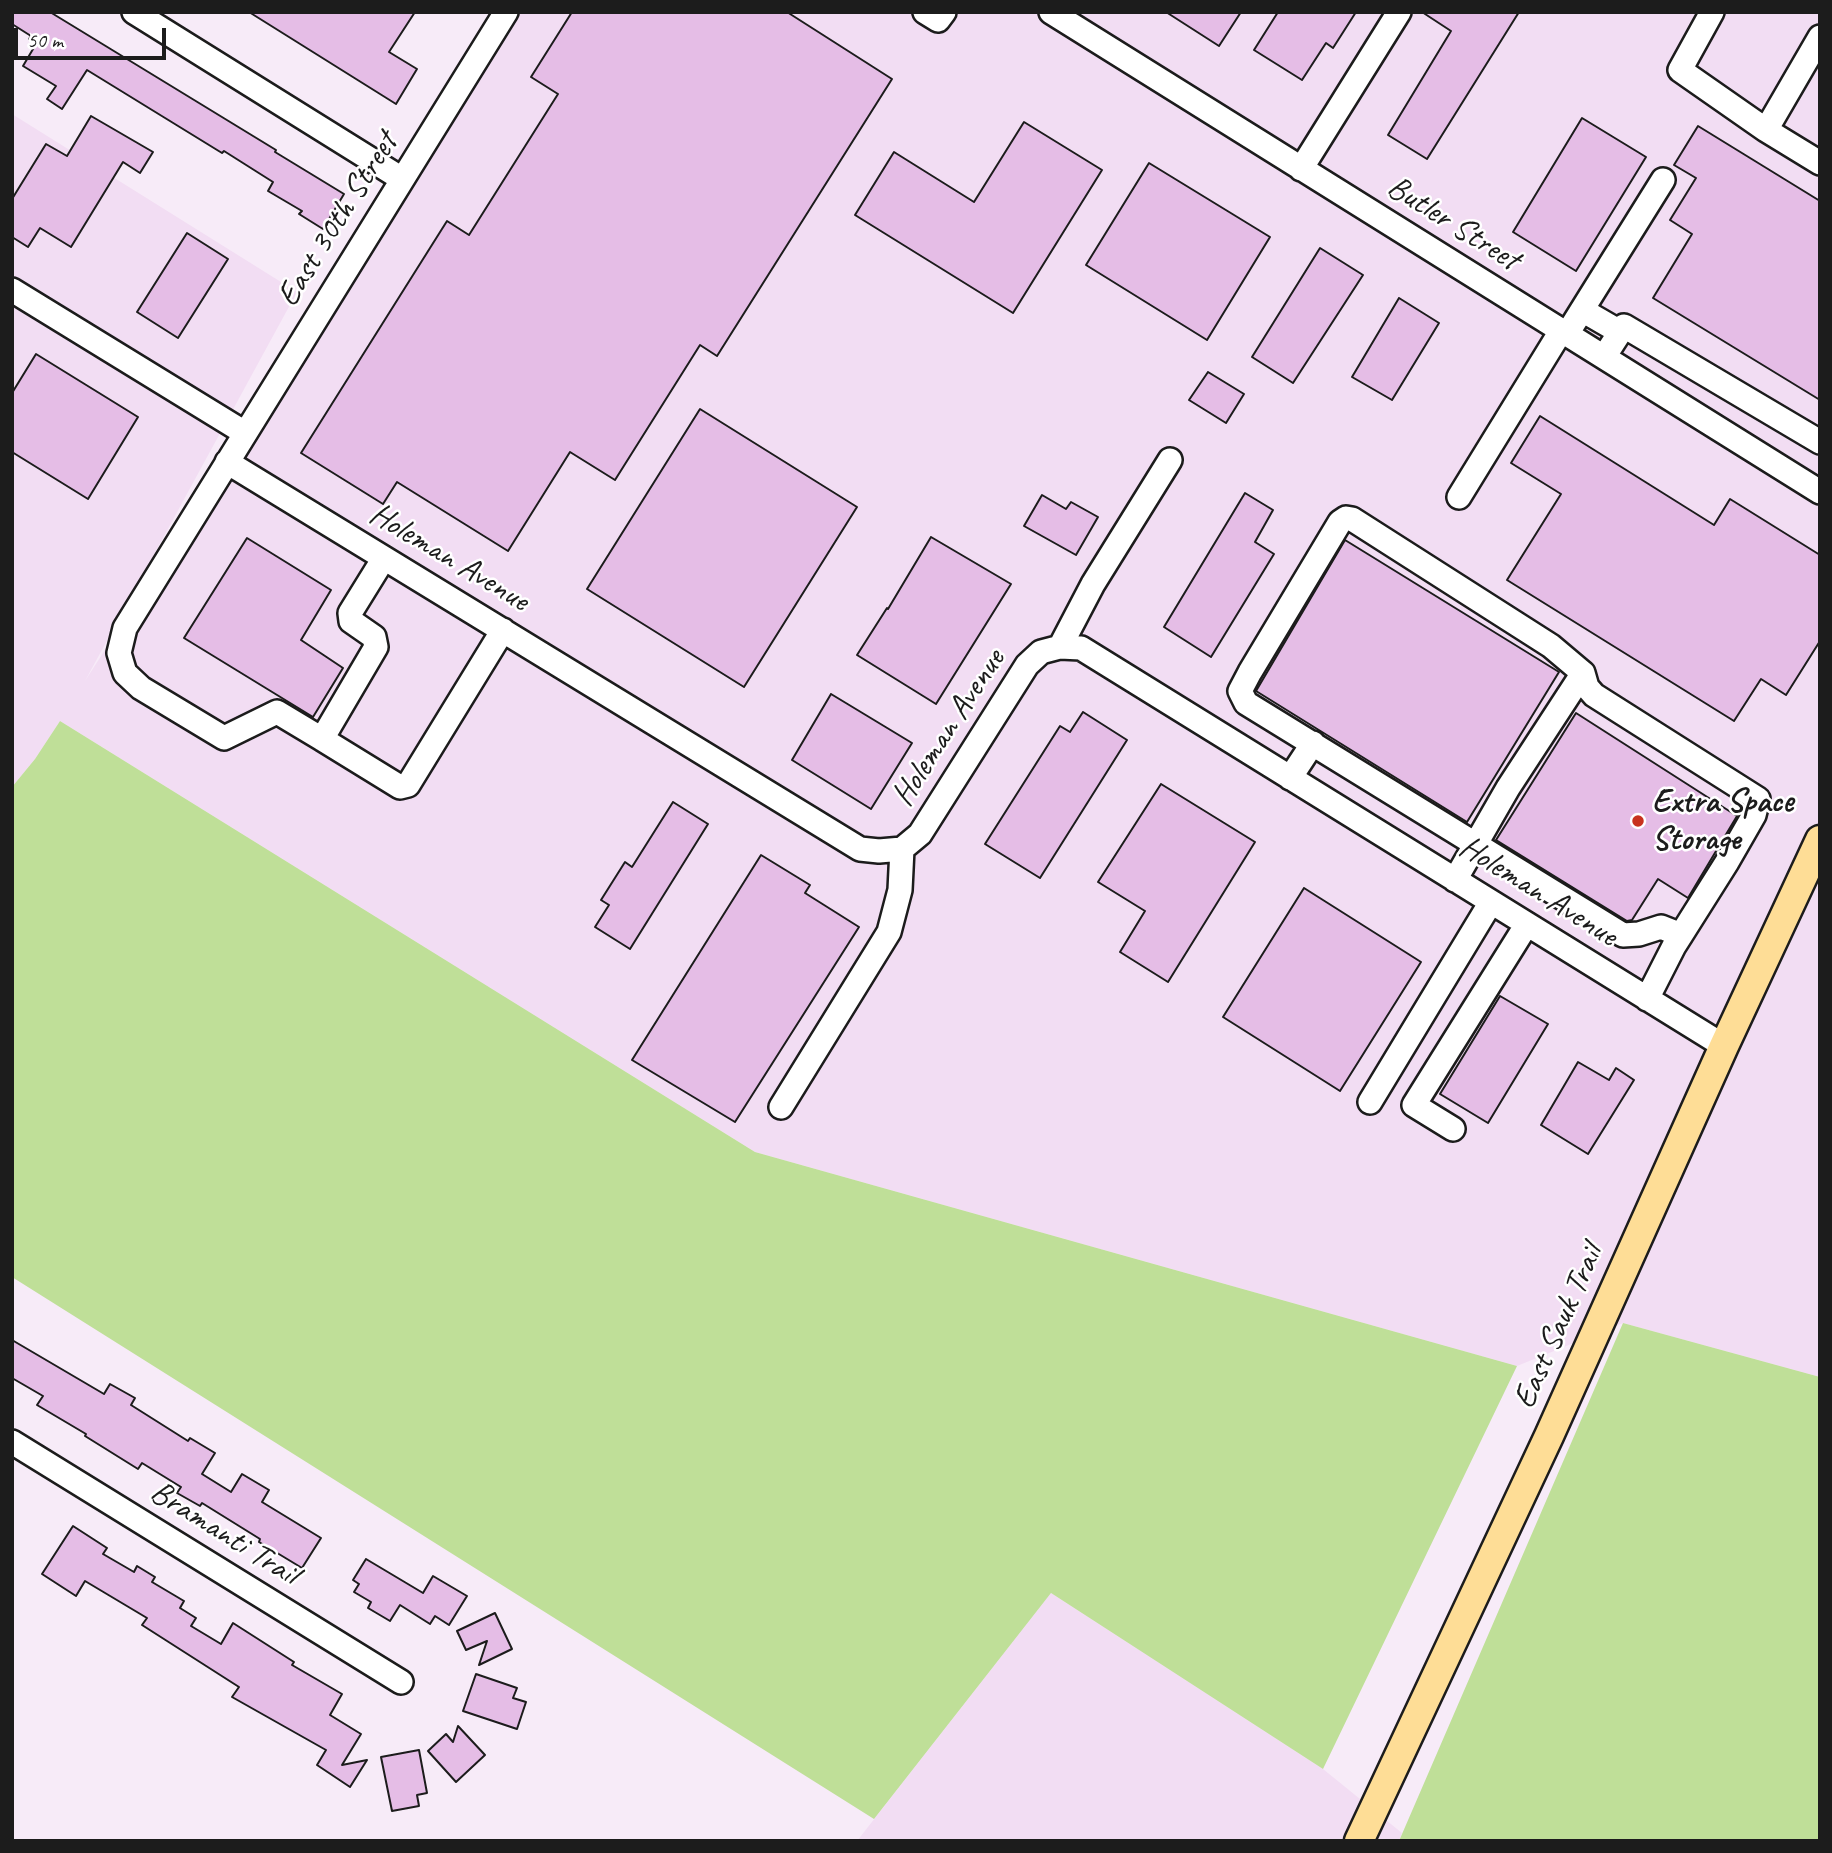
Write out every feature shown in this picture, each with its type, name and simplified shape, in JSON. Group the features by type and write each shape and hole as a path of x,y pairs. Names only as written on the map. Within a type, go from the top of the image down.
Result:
{"main road":[{"name":"East Sauk Trail","path":"1359,1841 1549,1436 1724,1046 1820,840"}],"street":[{"path":"134,12 402,179"},
{"name":"East 30th Street","path":"322,739 277,712 224,738 141,688 125,673 119,653 125,628 506,12"},
{"path":"925,12 937,20 944,12"},
{"name":"Butler Street","path":"1051,12 1081,20 1301,169 1820,492"},
{"path":"1301,169 1399,12"},
{"path":"1712,12 1680,70 1766,130 1820,163"},
{"path":"1766,130 1820,37"},
{"path":"1459,497 1564,332 1582,310 1663,180"},
{"path":"12,290 245,433"},
{"path":"1582,310 1620,332"},
{"path":"1604,358 1624,326 1820,442"},
{"path":"1060,647 1093,584 1170,460"},
{"name":"Holeman Avenue","path":"227,462 860,849 902,849 920,834 1027,665 1041,652 1060,647 1081,648 1724,1046"},
{"path":"1647,999 1681,935 1754,815 1758,799 1594,695 1587,687 1584,673 1551,646 1352,519 1346,518 1340,522 1240,691 1246,703 1623,935 1639,934 1661,927 1681,935"},
{"path":"384,558 350,613 351,621 374,637 376,647 322,739 400,787 408,785 503,630"},
{"path":"1455,880 1508,788 1584,673"},
{"path":"1290,778 1313,743"},
{"path":"781,1107 889,932 900,890 902,849"},
{"path":"1370,1102 1491,902"},
{"path":"1453,1129 1414,1105 1527,924"},
{"name":"Bramanti Trail","path":"12,1441 401,1682"}],"shaded area":[{"path":"500,12 1820,12 1820,1377 1623,1323 1517,1366 755,1152 60,721 35,759 12,787 12,114 297,292 85,681 178,536"},
{"path":"1051,1593 1323,1769 1402,1833 1399,1841 857,1841"}],"green space":[{"path":"60,721 755,1152 1517,1366 1323,1769 1051,1593 874,1819 12,1277 12,787 35,759"},
{"path":"1623,1323 1820,1377 1820,1841 1399,1841"}],"building":[{"path":"12,12 50,12 344,194 323,229 299,214 302,211 268,191 273,182 87,70 62,109 47,99 56,86 23,66 36,44 29,39 31,36 12,24"},
{"path":"249,12 415,12 389,52 417,69 396,104"},
{"path":"572,12 787,12 892,79 717,356 700,345 615,480 570,452 508,551 397,482 383,504 301,453 447,221 469,235 558,94 531,77"},
{"path":"1166,12 1241,12 1219,46"},
{"path":"1278,12 1356,12 1333,48 1326,43 1302,80 1254,50"},
{"path":"1422,12 1519,12 1427,159 1388,135 1451,31"},
{"path":"91,116 153,152 140,173 123,162 71,247 40,228 28,247 12,237 12,199 46,144 67,156"},
{"path":"1582,118 1646,157 1576,271 1513,232"},
{"path":"1024,122 1102,170 1013,313 855,215 894,152 974,202"},
{"path":"1698,126 1820,201 1820,400 1653,298 1692,234 1670,220 1696,178 1674,165"},
{"path":"1149,163 1270,237 1207,340 1086,265"},
{"path":"187,233 228,259 178,338 137,312"},
{"path":"1320,248 1363,275 1293,383 1252,357"},
{"path":"1399,298 1439,323 1392,400 1352,377"},
{"path":"36,354 138,417 88,499 12,452 12,393"},
{"path":"1208,372 1244,394 1226,423 1189,400"},
{"path":"700,409 857,507 744,687 587,589"},
{"path":"1540,416 1714,525 1730,499 1820,555 1820,641 1786,695 1761,679 1734,721 1507,580 1561,494 1511,463"},
{"path":"1245,493 1273,510 1255,542 1274,554 1211,657 1164,627"},
{"path":"1042,495 1066,509 1071,502 1098,517 1076,555 1024,526"},
{"path":"931,537 1011,584 936,704 857,655"},
{"path":"247,538 331,590 301,640 343,668 313,717 184,638"},
{"path":"1345,540 1559,672 1467,822 1256,691"},
{"path":"831,694 912,743 871,809 792,760"},
{"path":"1083,712 1127,740 1040,878 985,844 1060,726 1070,732"},
{"path":"1576,713 1737,816 1688,898 1658,879 1632,920 1627,921 1496,840"},
{"path":"1161,784 1255,842 1168,982 1120,952 1145,911 1098,882"},
{"path":"673,802 708,824 630,949 595,927 609,905 601,900 625,862 632,867"},
{"path":"761,855 810,885 805,893 859,927 735,1122 632,1060"},
{"path":"1304,888 1421,962 1340,1091 1223,1017"},
{"path":"1500,996 1548,1024 1488,1123 1440,1094"},
{"path":"1578,1062 1609,1080 1616,1068 1634,1080 1588,1154 1541,1125"},
{"path":"12,1340 104,1394 110,1384 135,1398 131,1405 188,1441 190,1438 215,1453 202,1474 231,1492 242,1474 269,1490 262,1502 321,1538 302,1568 202,1503 200,1506 177,1493 181,1487 142,1463 138,1469 37,1405 43,1396 12,1378"},
{"path":"73,1526 107,1548 103,1554 134,1572 137,1566 155,1577 152,1582 184,1601 180,1608 196,1618 191,1626 221,1644 233,1623 294,1662 292,1665 342,1694 330,1715 361,1734 342,1765 367,1760 350,1787 317,1765 326,1750 232,1697 239,1687 142,1625 147,1618 85,1581 76,1596 42,1574"},
{"path":"366,1559 423,1593 433,1576 467,1596 449,1625 435,1616 430,1624 400,1605 390,1621 368,1608 371,1602 354,1592 359,1584 353,1580"},
{"path":"495,1613 512,1649 479,1665 487,1641 466,1650 457,1631"},
{"path":"476,1674 517,1688 513,1698 526,1702 517,1729 463,1711"},
{"path":"458,1726 485,1755 456,1782 428,1751 446,1734 453,1742"},
{"path":"419,1750 427,1793 417,1795 419,1806 392,1811 381,1757"}],"place":[{"name":"Extra Space Storage","path":"1638,821"}]}
